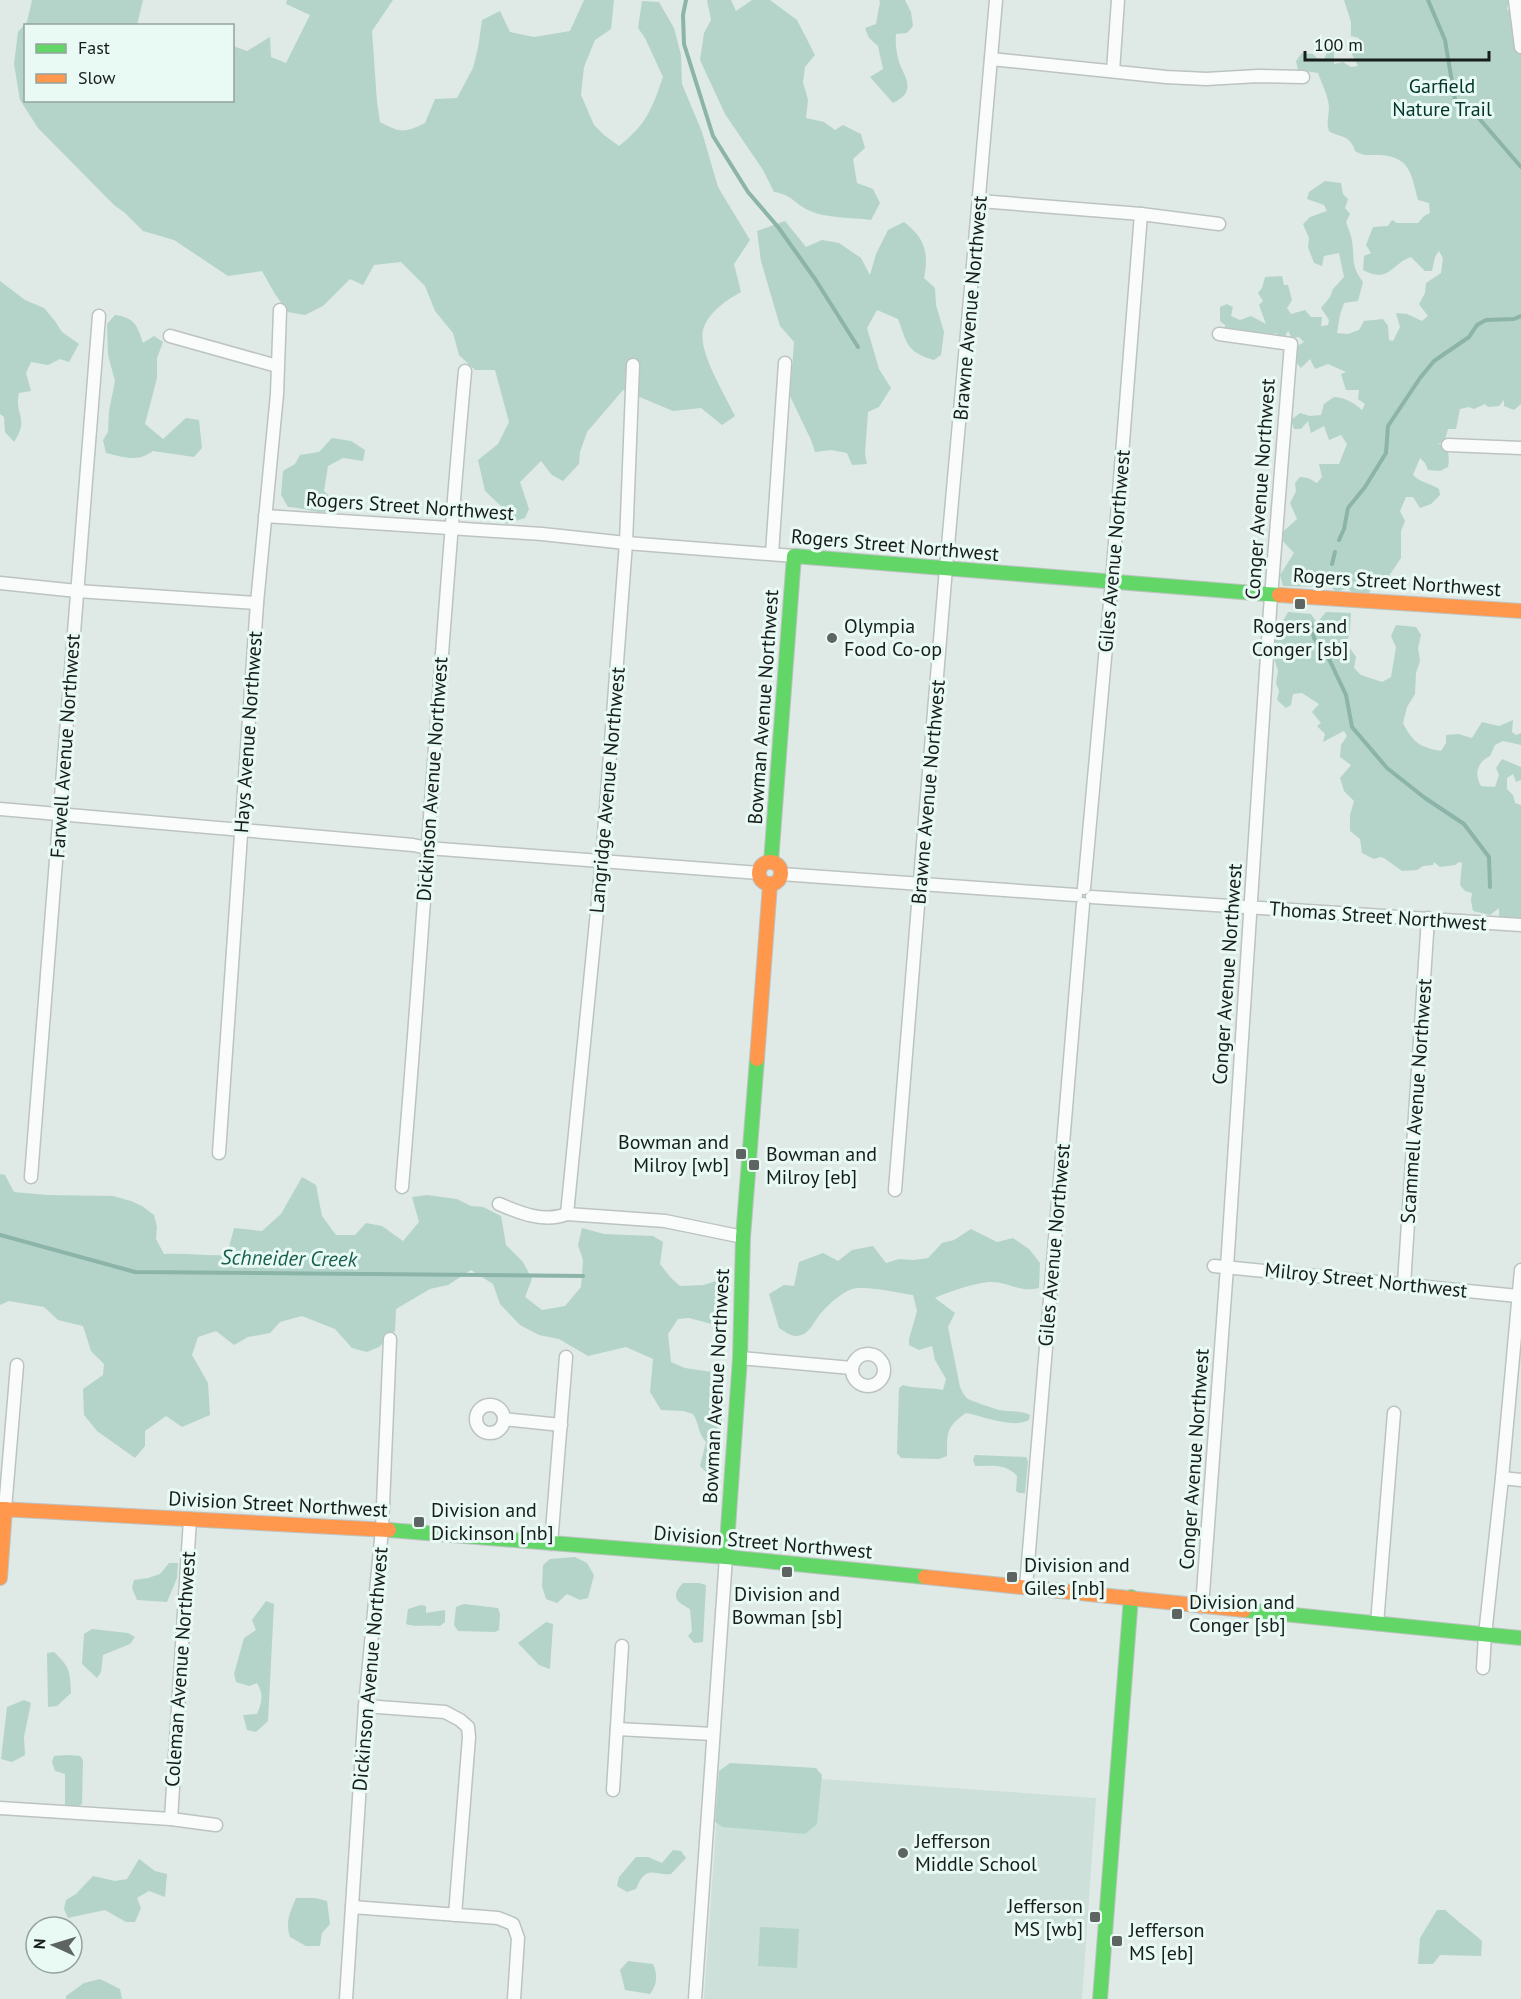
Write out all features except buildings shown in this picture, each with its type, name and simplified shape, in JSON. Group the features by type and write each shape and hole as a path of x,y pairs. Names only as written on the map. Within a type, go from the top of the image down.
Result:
{"street":[{"name":"Brawne Avenue Northwest","path":"895,1190 996,0"},
{"path":"1113,71 1118,0"},
{"path":"1515,0 1521,47"},
{"path":"991,59 1206,79 1258,76 1303,78"},
{"path":"980,201 1141,214 1219,224"},
{"name":"Giles Avenue Northwest","path":"1026,1587 1112,582 1141,214"},
{"name":"Hays Avenue Northwest","path":"219,1153 257,603 277,394 280,310"},
{"name":"Farwell Avenue Northwest","path":"31,1177 99,316"},
{"name":"Conger Avenue Northwest","path":"1202,1607 1291,344 1219,334"},
{"path":"170,336 277,366"},
{"path":"772,554 784,363"},
{"name":"Langridge Avenue Northwest","path":"567,1214 603,861 626,543 633,365"},
{"name":"Dickinson Avenue Northwest","path":"402,1187 451,527 465,371"},
{"path":"1448,445 1521,448"},
{"name":"Rogers Street Northwest","path":"265,516 451,527 946,569 1383,603 1521,611"},
{"name":"Bowman Avenue Northwest","path":"771,862 794,555"},
{"path":"0,583 77,591 257,603"},
{"path":"0,809 413,844 427,848 759,873"},
{"path":"771,862 779,867 781,874 778,880 770,884 763,882 759,873 762,864 771,862"},
{"name":"Thomas Street Northwest","path":"781,874 1521,926"},
{"name":"Bowman Avenue Northwest","path":"695,1999 740,1358 743,1237 770,884"},
{"name":"Scammell Avenue Northwest","path":"1404,1284 1428,918"},
{"path":"499,1204 536,1216 556,1218 567,1214 664,1221 743,1237"},
{"name":"Milroy Street Northwest","path":"1214,1266 1518,1296"},
{"path":"1483,1668 1519,1319 1518,1296 1521,1270"},
{"name":"Dickinson Avenue Northwest","path":"346,1999 365,1706 382,1529 390,1339"},
{"path":"551,1544 566,1357"},
{"path":"740,1358 852,1368"},
{"path":"0,1578 3,1509 17,1365"},
{"path":"1377,1624 1394,1413"},
{"path":"504,1419 561,1425"},
{"path":"1502,1478 1521,1480"},
{"name":"Division Street Northwest","path":"3,1509 382,1529 726,1557 1521,1638"},
{"name":"Coleman Avenue Northwest","path":"171,1819 189,1519"},
{"path":"1100,1999 1131,1597"},
{"path":"613,1790 622,1646"},
{"path":"365,1706 445,1712 460,1719 468,1727 455,1915"},
{"path":"617,1729 713,1734"},
{"path":"0,1808 171,1819 216,1825"},
{"path":"352,1907 498,1918 513,1924 518,1938 514,1999"}],"shaded area":[{"name":"Jefferson Middle School","path":"720,1772 1096,1798 1082,1999 704,1999"}],"green space":[{"path":"32,0 143,0 137,24 25,24"},
{"path":"287,0 393,0 372,31 380,122 402,130 412,129 425,123 435,99 457,98 473,68 482,20 500,11 510,32 534,37 570,31 584,0 614,0 611,29 595,40 584,67 581,95 594,125 619,146 636,131 647,116 663,77 638,28 642,1 659,2 674,28 681,55 682,84 702,132 718,187 750,240 734,264 741,292 725,302 710,316 702,336 707,359 735,416 722,425 701,408 673,411 623,390 587,432 580,452 579,464 563,481 552,475 541,461 520,482 529,509 525,518 505,524 503,508 485,491 478,460 498,444 509,422 495,370 475,370 459,355 453,333 435,311 425,286 401,262 374,265 363,285 350,279 323,306 305,315 288,312 262,271 228,276 174,240 143,231 38,128 20,100 14,64 18,32 24,25 24,102 234,102 234,46 247,51 270,37 271,57 286,63 310,15 286,4"},
{"path":"707,0 731,0 736,11 752,0 770,0 797,20 815,55 805,67 803,82 808,100 806,118 824,122 835,130 843,125 861,134 865,148 853,159 857,183 873,189 880,203 871,220 815,213 785,195 774,192 763,170 725,114 700,60 704,33 711,20"},
{"path":"879,0 905,0 911,12 913,26 907,33 896,34 897,56 906,78 907,88 904,96 893,103 870,77 883,69 878,46 869,38 865,28 876,24"},
{"name":"Garfield Nature Trail","path":"1344,0 1509,0 1507,9 1521,31 1521,404 1514,410 1504,406 1504,400 1499,406 1488,407 1485,404 1474,409 1469,407 1460,409 1456,429 1448,429 1444,443 1438,443 1448,453 1448,467 1440,471 1428,470 1420,458 1413,475 1439,489 1440,495 1431,504 1420,508 1413,497 1406,497 1400,511 1405,521 1401,531 1401,558 1385,582 1373,587 1367,596 1358,601 1348,588 1336,592 1332,587 1283,586 1280,575 1294,553 1278,536 1297,519 1290,503 1296,491 1295,483 1300,477 1317,483 1322,477 1319,464 1339,464 1347,444 1341,435 1329,440 1324,426 1311,433 1308,421 1301,429 1294,429 1291,420 1300,413 1310,416 1321,415 1324,404 1334,397 1349,401 1362,410 1365,404 1358,399 1359,390 1346,390 1341,374 1346,372 1328,364 1315,369 1310,359 1301,368 1294,360 1293,349 1304,342 1299,337 1292,338 1288,331 1284,338 1279,338 1276,333 1258,336 1239,329 1232,332 1220,321 1220,307 1227,304 1233,307 1231,316 1240,320 1251,316 1266,324 1259,305 1263,301 1258,293 1265,277 1282,276 1284,285 1288,285 1292,300 1287,308 1291,314 1305,310 1311,317 1322,317 1321,326 1328,325 1329,320 1321,308 1344,277 1339,253 1324,256 1322,266 1314,263 1308,247 1309,238 1303,224 1310,217 1327,211 1324,205 1307,199 1309,192 1325,181 1341,183 1343,194 1348,199 1345,208 1350,214 1346,222 1352,238 1355,266 1363,282 1358,301 1344,303 1337,333 1348,334 1359,330 1364,321 1383,319 1388,326 1389,340 1393,341 1400,327 1396,313 1407,314 1422,321 1428,316 1419,304 1425,293 1426,283 1441,273 1443,258 1439,251 1432,271 1425,271 1411,257 1384,274 1372,274 1363,270 1364,256 1371,253 1366,245 1373,227 1388,226 1392,220 1397,223 1418,223 1430,213 1429,203 1418,200 1411,174 1403,163 1389,156 1358,153 1347,139 1329,131 1329,107 1318,73 1298,70 1296,61 1302,53 1313,54 1318,59 1324,59 1329,49 1334,52 1334,64 1343,62 1351,67 1358,66 1350,50 1361,47 1359,38 1351,36 1351,22"},
{"path":"785,221 806,247 822,240 839,243 861,258 870,275 876,254 888,230 904,222 917,234 924,247 926,261 924,278 935,288 936,305 944,332 941,355 934,360 918,354 909,346 898,319 877,310 867,328 879,369 891,388 879,407 868,412 865,454 867,464 852,465 847,453 831,450 815,452 790,396 794,342 780,326 761,261 757,231"},
{"path":"0,281 25,300 44,308 62,332 79,344 69,362 60,359 48,365 31,362 26,373 31,391 19,393 18,407 21,427 14,442 5,432 4,417 0,414"},
{"path":"115,315 127,318 134,323 143,343 154,336 163,342 157,358 157,378 145,424 163,439 186,418 199,420 202,448 194,457 153,451 136,458 106,453 103,440 108,432 109,411 115,381 108,355 107,324"},
{"path":"332,438 351,441 365,450 363,461 343,458 328,466 324,491 337,504 330,512 288,507 281,495 283,471 295,464 300,455 319,452"},
{"path":"1288,612 1311,614 1317,623 1326,612 1351,613 1347,644 1356,657 1354,668 1361,675 1382,682 1391,677 1396,647 1391,636 1396,625 1416,627 1421,635 1418,648 1420,661 1416,673 1415,694 1407,707 1403,723 1414,740 1422,746 1441,751 1446,743 1446,735 1458,734 1472,738 1482,722 1499,726 1513,720 1512,732 1516,735 1521,733 1521,745 1503,741 1495,745 1490,756 1480,765 1477,773 1481,786 1495,787 1499,775 1496,768 1502,759 1521,767 1521,780 1516,782 1513,774 1507,778 1507,789 1513,795 1515,803 1521,805 1521,921 1499,920 1499,908 1490,915 1473,911 1472,893 1465,891 1460,885 1462,863 1440,867 1434,862 1433,865 1423,866 1417,870 1402,871 1384,858 1374,859 1362,853 1360,839 1350,831 1350,815 1354,801 1344,791 1340,778 1351,765 1340,757 1341,745 1347,736 1344,731 1323,742 1325,734 1317,726 1321,723 1312,712 1319,704 1302,693 1293,694 1291,705 1286,708 1277,700 1278,671 1274,658 1276,644 1272,641 1273,624 1283,621"},
{"path":"0,1174 5,1175 14,1192 113,1196 142,1206 154,1215 157,1227 156,1239 164,1254 227,1255 234,1228 262,1231 281,1214 302,1177 316,1185 322,1216 336,1235 355,1235 366,1223 382,1226 403,1241 419,1222 412,1197 427,1195 457,1199 471,1206 483,1207 501,1216 506,1245 523,1262 532,1279 525,1297 542,1310 565,1306 581,1287 583,1260 578,1245 582,1228 604,1234 653,1236 663,1242 660,1264 680,1286 704,1285 725,1278 730,1298 723,1327 689,1318 678,1319 668,1334 671,1362 685,1368 725,1374 717,1471 708,1474 700,1466 706,1442 701,1436 693,1414 661,1410 650,1392 653,1359 626,1347 588,1356 559,1339 539,1335 520,1325 500,1304 493,1284 471,1270 448,1285 430,1289 396,1309 395,1331 379,1347 367,1352 352,1348 335,1329 302,1316 280,1322 270,1333 248,1337 234,1345 216,1331 198,1337 192,1355 208,1383 210,1415 182,1427 166,1416 145,1431 145,1446 135,1458 97,1431 84,1415 83,1389 103,1375 104,1364 91,1351 83,1326 58,1320 44,1307 9,1301 0,1305"},
{"path":"971,1229 997,1242 1013,1238 1029,1249 1040,1263 1039,1288 1026,1289 997,1282 985,1282 935,1298 955,1313 948,1327 960,1387 968,1399 998,1410 1026,1413 1030,1415 1029,1420 1007,1423 966,1413 955,1422 949,1431 947,1456 939,1459 901,1458 897,1453 899,1388 903,1385 943,1390 946,1379 935,1360 932,1346 919,1350 909,1345 917,1311 913,1295 873,1289 852,1289 829,1305 808,1331 796,1336 779,1328 769,1294 784,1285 794,1286 799,1262 823,1253 838,1261 852,1250 873,1246 886,1263 899,1259 928,1258 942,1243 954,1240"},
{"path":"975,1455 1026,1457 1028,1461 1025,1493 1016,1491 1017,1476 1013,1472 998,1466 975,1466 973,1459"},
{"path":"575,1557 587,1563 594,1575 588,1598 580,1600 567,1594 557,1603 546,1599 542,1586 543,1565 550,1559"},
{"path":"169,1563 178,1563 177,1578 167,1602 137,1600 132,1588 134,1580 160,1574"},
{"path":"683,1583 706,1585 703,1642 694,1643 688,1636 692,1631 690,1609 676,1598 677,1591"},
{"path":"266,1601 274,1604 268,1721 256,1732 247,1730 243,1715 257,1714 261,1702 261,1691 257,1683 249,1686 236,1682 234,1674 244,1638 256,1630 252,1620"},
{"path":"464,1604 498,1608 499,1630 495,1632 458,1631 454,1625 456,1607"},
{"path":"421,1605 426,1606 426,1613 445,1610 445,1622 440,1626 406,1624 408,1609"},
{"path":"546,1622 553,1624 550,1669 539,1665 518,1643"},
{"path":"92,1629 128,1633 135,1637 130,1644 103,1655 101,1672 97,1678 82,1664 84,1634"},
{"path":"54,1652 68,1670 71,1693 57,1706 48,1707 47,1653"},
{"path":"24,1700 31,1703 24,1737 25,1755 12,1762 1,1759 7,1707"},
{"path":"54,1756 80,1756 83,1760 82,1804 72,1809 65,1805 65,1774 55,1771 52,1762"},
{"path":"730,1763 816,1768 822,1775 817,1824 805,1834 723,1827 715,1822 719,1771"},
{"path":"673,1850 681,1851 686,1858 671,1874 647,1873 636,1889 627,1892 617,1886 619,1877 636,1857 648,1857 662,1863"},
{"path":"139,1859 155,1871 167,1874 165,1897 149,1891 137,1898 141,1908 135,1922 126,1922 105,1910 82,1915 67,1915 64,1909 66,1900 76,1894 93,1876 115,1881 127,1879"},
{"path":"296,1898 315,1898 327,1901 330,1924 322,1933 320,1946 306,1946 290,1937 288,1922"},
{"path":"1437,1910 1445,1910 1482,1941 1481,1956 1440,1955 1433,1964 1418,1964 1420,1938"},
{"path":"760,1927 799,1929 797,1968 758,1966"},
{"path":"628,1961 653,1964 656,1980 650,1994 625,1990 620,1970"},
{"path":"100,1979 120,1989 122,1999 66,1999 66,1996 84,1983"}],"waterway":[{"path":"686,0 683,15 684,44 713,136 748,192 778,227 815,279 858,347"},
{"path":"1428,0 1445,40 1455,100 1464,115 1477,116 1521,167"},
{"path":"1339,540 1344,529 1348,508 1365,487 1386,453 1388,426 1420,378 1434,361 1469,337 1477,325 1486,320 1514,319 1521,316"},
{"path":"1332,564 1335,552"},
{"path":"1311,623 1314,638 1330,661 1346,695 1352,727 1387,768 1425,798 1464,824 1489,857 1490,887"},
{"name":"Schneider Creek","path":"0,1235 135,1272 583,1276"}],"traffic: fast":[{"path":"771,862 794,556 1279,595"},
{"path":"726,1557 740,1358 743,1237 757,1059"},
{"path":"389,1530 726,1557 925,1577"},
{"path":"1100,1999 1131,1597"},
{"path":"1244,1610 1521,1638"}],"traffic: slow":[{"path":"1279,595 1521,611"},
{"path":"770,862 778,865 781,873 778,881 770,884 762,881 759,873 762,865 770,862"},
{"path":"757,1059 770,884"},
{"path":"0,1509 389,1530"},
{"path":"0,1578 5,1509"},
{"path":"925,1577 1244,1610"}],"place":[{"name":"Rogers and Conger [sb]","path":"1300,604"},
{"name":"Olympia Food Co-op","path":"832,638"},
{"name":"Bowman and Milroy [wb]","path":"741,1154"},
{"name":"Bowman and Milroy [eb]","path":"754,1165"},
{"name":"Division and Dickinson [nb]","path":"419,1522"},
{"name":"Division and Bowman [sb]","path":"787,1572"},
{"name":"Division and Giles [nb]","path":"1012,1577"},
{"name":"Division and Conger [sb]","path":"1177,1614"},
{"name":"Jefferson Middle School","path":"903,1853"},
{"name":"Jefferson MS [wb]","path":"1095,1917"},
{"name":"Jefferson MS [eb]","path":"1117,1941"}]}
